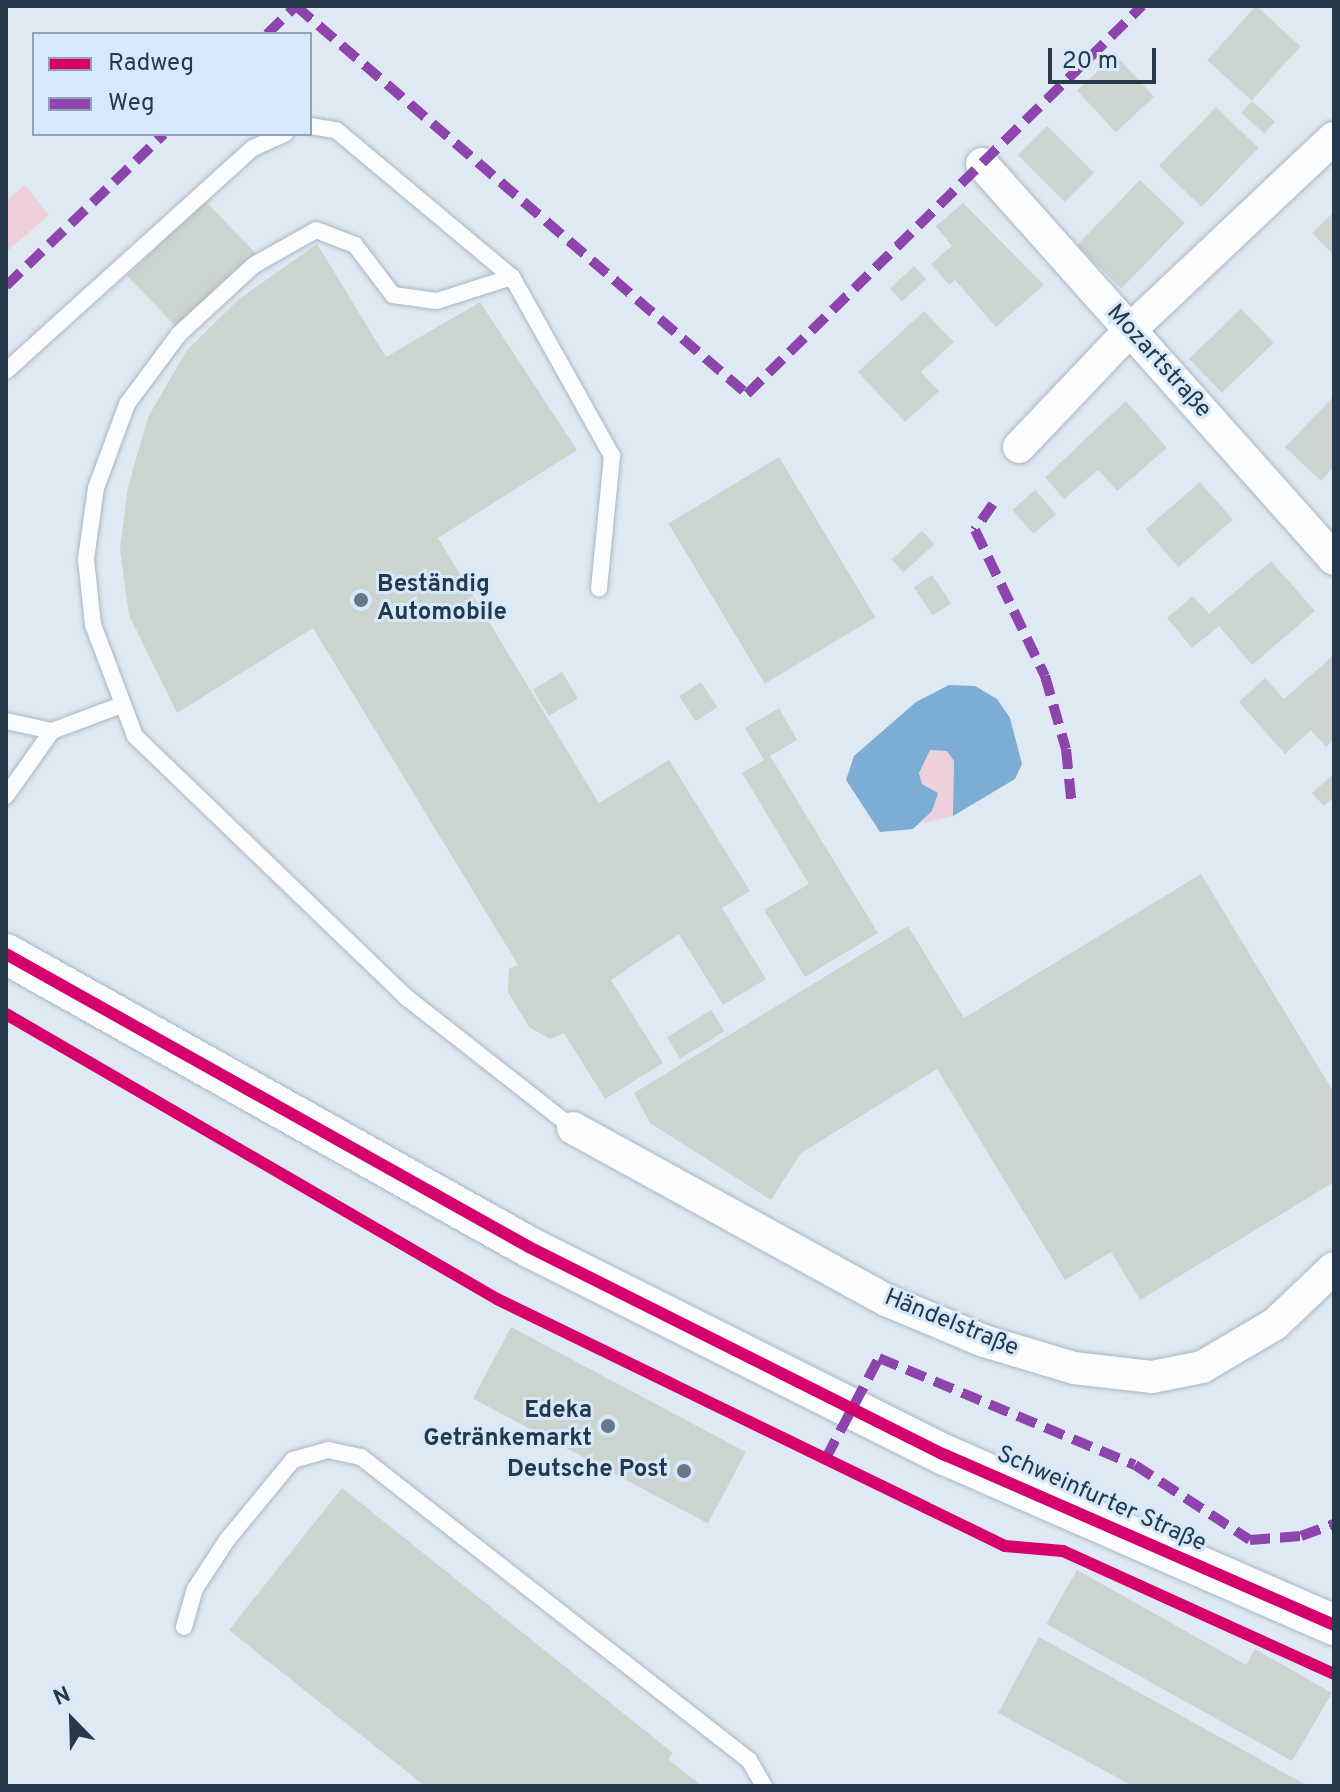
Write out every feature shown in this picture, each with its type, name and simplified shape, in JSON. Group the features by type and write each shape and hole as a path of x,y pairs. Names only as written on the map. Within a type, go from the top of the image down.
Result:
{"street":[{"path":"1019,447 1130,330 1334,138"},
{"name":"Mozartstraße","path":"982,164 1334,559"},
{"name":"Schweinfurter Straße","path":"6,954 423,1191 852,1409 1334,1625"},
{"name":"Händelstraße","path":"573,1128 886,1300 984,1341 1074,1368 1152,1377 1202,1367 1275,1324 1334,1268"}],"lane":[{"path":"312,126 336,130 512,277 612,456 599,588"},
{"path":"6,371 253,148 280,136"},
{"path":"512,277 437,301 393,295 355,245 316,230 254,265 179,334 127,404 96,488 86,559 93,625 119,706 135,736 207,809 407,998 573,1128"},
{"path":"6,721 52,731 119,706"},
{"path":"6,796 52,731"},
{"path":"184,1627 195,1589 227,1540 293,1460 328,1450 361,1457 749,1760 764,1786"}],"shaded area":[{"path":"25,185 49,215 6,252 6,201"},
{"path":"930,750 948,751 954,761 953,816 923,823 937,793 922,784 919,773"}],"water":[{"path":"949,685 975,686 997,699 1010,718 1022,764 1015,779 953,816 954,761 947,751 930,750 919,773 922,784 938,793 932,811 913,829 880,832 846,780 854,756 916,702"}],"building":[{"path":"1256,6 1301,46 1252,100 1207,60"},
{"path":"1115,55 1154,97 1116,132 1077,90"},
{"path":"1252,101 1275,122 1264,134 1241,113"},
{"path":"1216,107 1258,148 1201,207 1159,166"},
{"path":"1047,126 1094,173 1065,202 1018,155"},
{"path":"1140,180 1185,223 1121,289 1077,245"},
{"path":"205,201 256,254 179,329 127,276"},
{"path":"963,203 1044,285 996,327 955,280 949,285 931,264 952,246 936,226"},
{"path":"1334,212 1334,255 1312,233"},
{"path":"317,244 386,357 480,302 577,450 438,538 599,803 669,760 750,891 722,908 766,979 723,1005 679,934 611,980 663,1063 605,1099 564,1033 550,1039 529,1027 508,992 509,969 518,965 313,628 177,713 129,615 120,550 128,487 148,417 187,350 239,299"},
{"path":"914,266 926,279 902,302 890,289"},
{"path":"1241,309 1274,343 1222,393 1189,359"},
{"path":"924,311 954,342 921,372 939,391 905,422 858,372"},
{"path":"1334,396 1334,467 1321,481 1285,447"},
{"path":"1126,401 1167,448 1117,491 1098,470 1064,499 1045,477"},
{"path":"779,457 875,617 765,684 668,523"},
{"path":"1200,482 1233,520 1178,567 1146,529"},
{"path":"1035,490 1056,514 1033,534 1012,510"},
{"path":"922,531 934,544 904,573 891,560"},
{"path":"1271,561 1315,611 1252,665 1219,626 1192,648 1167,618 1193,596 1209,614"},
{"path":"932,575 951,603 933,615 914,587"},
{"path":"1334,655 1334,740 1326,747 1311,730 1285,754 1239,702 1265,678 1284,699"},
{"path":"562,672 578,699 549,716 533,690"},
{"path":"701,682 717,707 696,721 679,696"},
{"path":"779,708 797,740 770,756 878,933 805,977 764,910 809,884 742,773 764,760 745,728"},
{"path":"1334,773 1334,797 1324,806 1312,793"},
{"path":"1201,874 1334,1093 1334,1182 1140,1300 1111,1252 1065,1280 937,1069 801,1153 771,1200 650,1123 634,1093 908,926 964,1018"},
{"path":"711,1010 724,1031 680,1059 667,1038"},
{"name":"Edeka Getränkemarkt","path":"511,1327 746,1452 708,1523 473,1399"},
{"path":"342,1488 673,1753 668,1759 702,1786 425,1786 229,1630"},
{"path":"1077,1570 1246,1665 1255,1649 1332,1693 1292,1761 1046,1624"},
{"path":"1039,1637 1308,1786 1133,1786 998,1713"}],"marked path":[{"path":"296,6 747,394 1142,6"},
{"path":"269,32 296,6"},
{"path":"6,286 162,136"},
{"path":"993,504 975,530 1045,676 1066,749 1072,807"},
{"path":"826,1458 879,1358 1135,1465 1250,1540 1301,1536 1334,1524"}],"cycle path":[{"path":"6,954 529,1247 945,1455 1334,1625"},
{"path":"6,1014 497,1299 1005,1546 1063,1551 1334,1674"}],"place":[{"name":"Beständig Automobile","path":"361,600"},
{"name":"Edeka Getränkemarkt","path":"608,1426"},
{"name":"Deutsche Post","path":"684,1471"}]}
